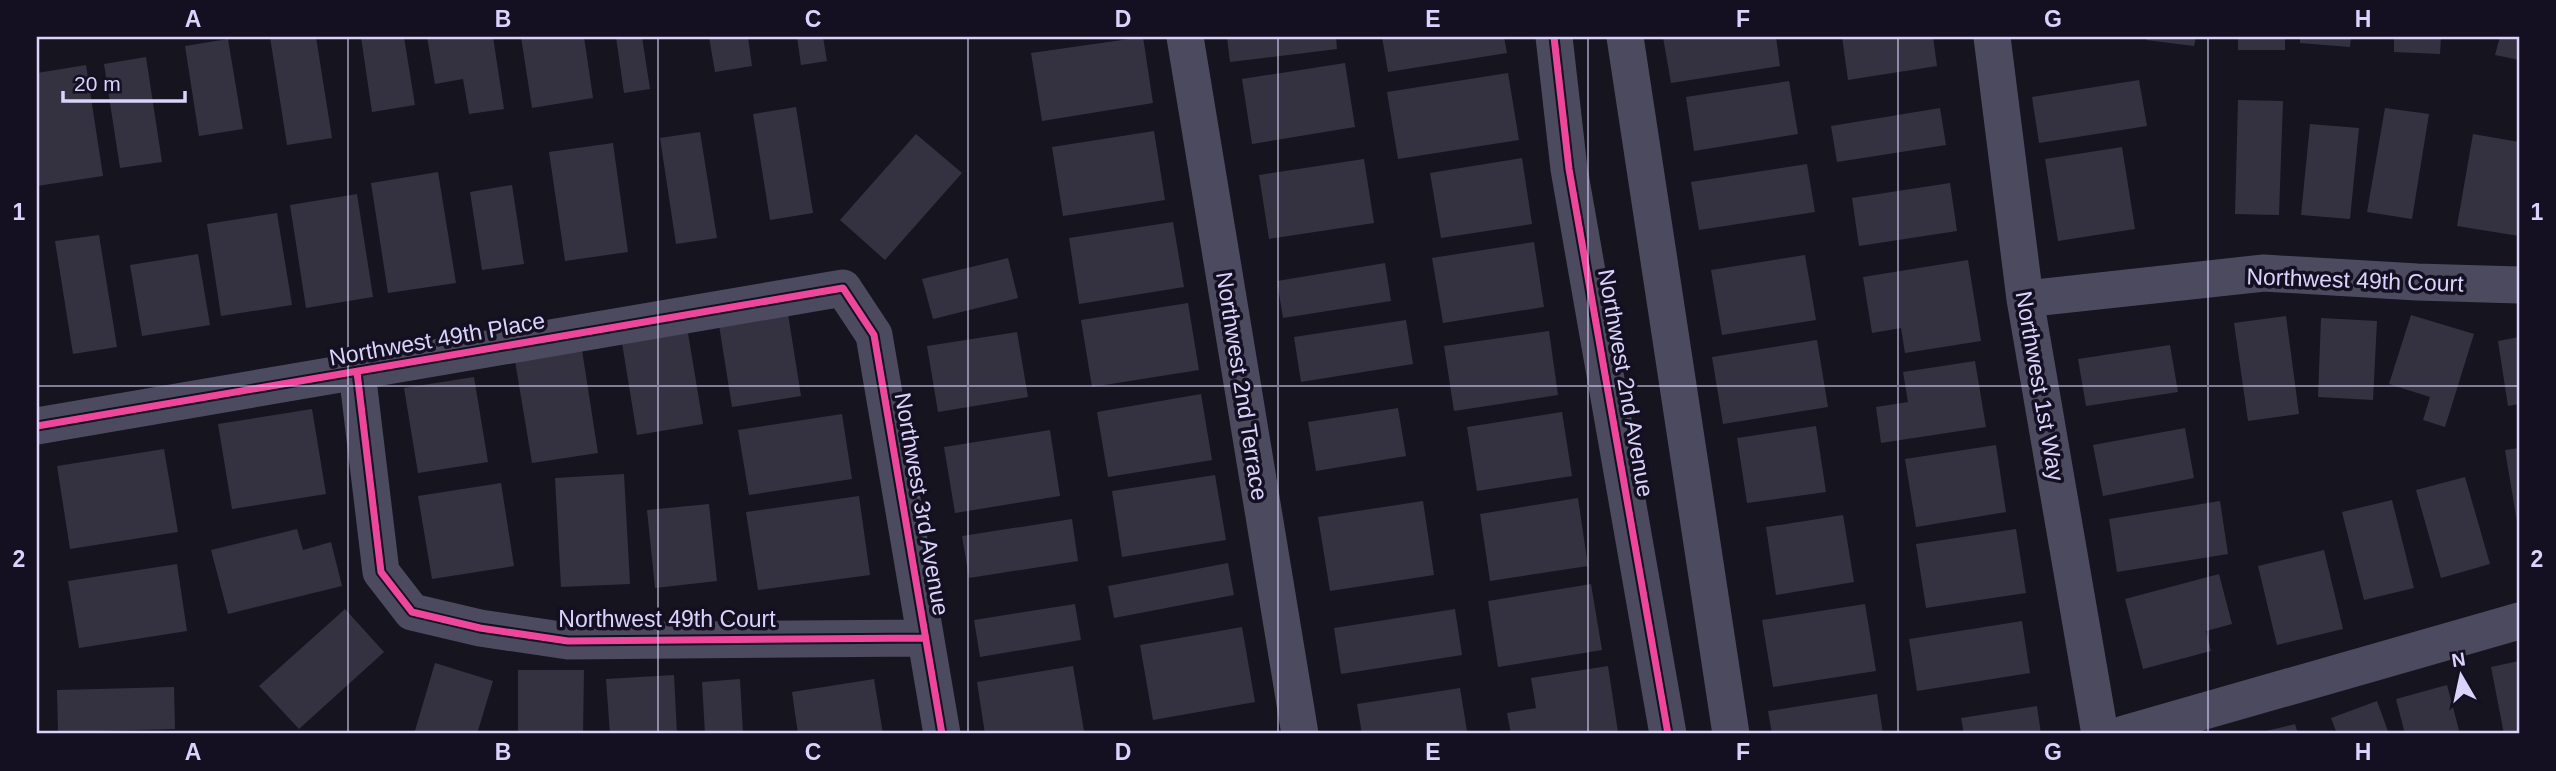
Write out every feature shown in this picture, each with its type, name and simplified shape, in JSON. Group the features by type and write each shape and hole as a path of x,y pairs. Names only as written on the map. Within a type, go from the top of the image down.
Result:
{"street":[{"name":"Northwest 2nd Terrace","path":"1185,37 1300,734"},
{"name":"Northwest 2nd Avenue","path":"1554,37 1569,169 1668,734"},
{"path":"1625,37 1731,734"},
{"name":"Northwest 1st Way","path":"1992,37 2025,299 2101,734"},
{"name":"Northwest 49th Court","path":"2025,299 2264,272 2417,282 2519,285"},
{"name":"Northwest 49th Place","path":"37,426 843,288"},
{"name":"Northwest 3rd Avenue","path":"843,288 874,335 942,734"},
{"name":"Northwest 49th Court","path":"357,372 381,572 412,612 480,628 568,641 925,638"},
{"path":"2124,734 2519,621"}],"building":[{"path":"270,37 316,37 332,138 287,145"},
{"path":"361,37 404,37 415,105 372,112"},
{"path":"427,37 493,37 504,109 469,114 463,79 435,84"},
{"path":"521,37 584,37 593,98 532,108"},
{"path":"616,37 642,37 650,89 624,93"},
{"path":"709,37 748,37 752,66 715,72"},
{"path":"797,37 823,37 827,61 801,65"},
{"path":"1143,37 1153,103 1042,121 1031,53"},
{"path":"1227,37 1336,37 1337,49 1230,62"},
{"path":"1382,37 1504,37 1507,53 1388,72"},
{"path":"1663,37 1776,37 1780,66 1671,83"},
{"path":"1842,37 1933,37 1937,66 1848,80"},
{"path":"2147,37 2196,37 2194,46 2146,40"},
{"path":"2238,37 2285,37 2285,50 2238,50"},
{"path":"2300,37 2351,37 2350,47 2300,43"},
{"path":"2394,37 2441,37 2440,54 2394,52"},
{"path":"2500,37 2519,37 2519,60 2495,55"},
{"path":"228,39 243,129 199,136 185,46"},
{"path":"146,57 162,162 120,168 104,64"},
{"path":"1345,63 1355,127 1252,144 1242,79"},
{"path":"86,65 103,176 37,186 37,73"},
{"path":"1508,73 1519,140 1398,159 1387,92"},
{"path":"2139,80 2147,126 2039,143 2032,97"},
{"path":"1789,81 1798,134 1694,151 1686,97"},
{"path":"2238,100 2283,101 2279,215 2235,214"},
{"path":"796,107 813,213 770,220 753,114"},
{"path":"1940,108 1946,145 1837,162 1831,126"},
{"path":"2385,108 2429,114 2412,219 2367,212"},
{"path":"2310,124 2359,128 2350,219 2301,215"},
{"path":"1154,131 1165,200 1063,216 1052,147"},
{"path":"700,132 717,238 676,244 660,138"},
{"path":"916,134 962,173 885,260 840,220"},
{"path":"2473,134 2519,142 2519,236 2457,226"},
{"path":"613,143 628,252 565,261 549,152"},
{"path":"2122,147 2135,229 2058,241 2045,159"},
{"path":"1522,158 1532,224 1441,238 1430,173"},
{"path":"1364,159 1374,223 1269,239 1259,175"},
{"path":"1807,164 1815,212 1699,230 1691,182"},
{"path":"438,172 456,283 388,293 371,183"},
{"path":"1950,183 1957,231 1859,246 1852,198"},
{"path":"512,185 524,264 482,270 470,192"},
{"path":"357,194 373,297 306,308 290,205"},
{"path":"277,213 292,305 221,316 207,224"},
{"path":"1173,222 1184,287 1079,304 1069,238"},
{"path":"99,235 117,347 73,354 55,241"},
{"path":"1534,242 1544,307 1443,323 1432,258"},
{"path":"198,254 210,325 142,336 130,265"},
{"path":"1805,255 1816,320 1722,335 1711,270"},
{"path":"1008,258 1018,298 933,319 922,279"},
{"path":"1968,260 1981,341 1905,353 1901,328 1872,333 1863,277"},
{"path":"1385,263 1391,301 1283,318 1277,281"},
{"path":"1188,303 1199,370 1092,387 1081,320"},
{"path":"788,314 801,396 732,407 719,325"},
{"path":"2411,315 2474,334 2445,427 2423,420 2430,397 2389,384"},
{"path":"2286,316 2299,414 2248,421 2234,323"},
{"path":"2321,318 2377,321 2373,400 2318,397"},
{"path":"1406,320 1413,364 1301,382 1294,337"},
{"path":"1549,331 1558,395 1454,411 1444,346"},
{"path":"1017,332 1028,397 938,412 927,346"},
{"path":"688,333 703,424 637,435 622,343"},
{"path":"2519,337 2519,404 2508,406 2498,341"},
{"path":"1817,340 1828,407 1723,424 1712,357"},
{"path":"2170,345 2178,392 2086,406 2078,359"},
{"path":"582,350 598,453 532,463 515,361"},
{"path":"1975,361 1986,427 1881,443 1876,407 1908,402 1903,372"},
{"path":"474,377 488,462 418,473 404,388"},
{"path":"1201,394 1212,460 1108,477 1097,412"},
{"path":"1398,408 1406,456 1316,471 1308,422"},
{"path":"312,409 326,494 232,509 218,424"},
{"path":"1562,412 1572,476 1477,491 1467,427"},
{"path":"842,414 852,479 749,495 738,430"},
{"path":"1816,426 1826,492 1747,503 1737,438"},
{"path":"2185,428 2194,478 2103,496 2093,445"},
{"path":"1050,430 1060,496 955,513 944,447"},
{"path":"1996,445 2006,512 1916,527 1905,459"},
{"path":"2519,448 2519,527 2518,528 2505,450"},
{"path":"164,449 178,532 70,549 57,466"},
{"path":"624,474 630,584 561,587 555,478"},
{"path":"1215,475 1226,540 1122,557 1112,491"},
{"path":"2465,477 2490,564 2441,578 2416,490"},
{"path":"501,483 514,566 432,579 418,496"},
{"path":"859,496 870,575 758,590 746,512"},
{"path":"1578,498 1588,566 1490,581 1480,514"},
{"path":"2392,500 2414,588 2364,600 2342,512"},
{"path":"1423,501 1434,575 1330,591 1318,517"},
{"path":"2220,501 2228,554 2117,572 2109,519"},
{"path":"709,504 717,581 655,588 647,510"},
{"path":"1843,515 1854,582 1776,595 1766,527"},
{"path":"1072,519 1078,561 969,578 962,536"},
{"path":"297,529 303,550 331,542 342,586 228,614 211,550"},
{"path":"2016,529 2026,593 1926,608 1916,544"},
{"path":"2324,550 2343,629 2277,645 2258,566"},
{"path":"1228,563 1234,595 1114,618 1108,586"},
{"path":"177,564 187,631 79,648 68,581"},
{"path":"2219,574 2232,624 2206,631 2211,651 2143,669 2125,599"},
{"path":"1591,584 1602,650 1498,667 1488,601"},
{"path":"1075,604 1081,640 980,657 974,620"},
{"path":"1865,604 1876,671 1773,687 1762,620"},
{"path":"345,609 384,652 299,729 259,686"},
{"path":"1455,609 1462,655 1341,674 1334,628"},
{"path":"2022,621 2030,673 1917,691 1909,639"},
{"path":"1242,627 1255,702 1153,720 1140,645"},
{"path":"2519,661 2519,734 2504,734 2491,667"},
{"path":"435,663 493,681 477,734 414,734"},
{"path":"1073,666 1084,731 1063,734 985,734 977,682"},
{"path":"1608,666 1618,732 1511,734 1507,713 1536,708 1531,678"},
{"path":"518,670 584,670 583,734 518,734"},
{"path":"674,675 677,734 610,734 606,679"},
{"path":"740,679 743,734 705,734 702,682"},
{"path":"874,679 883,734 798,734 792,692"},
{"path":"2447,685 2460,734 2405,734 2396,699"},
{"path":"174,687 175,729 58,732 57,690"},
{"path":"1460,688 1467,731 1447,734 1362,734 1357,704"},
{"path":"1877,694 1883,734 1772,734 1768,711"},
{"path":"2377,701 2389,734 2337,734 2331,718"},
{"path":"2037,706 2041,734 1964,734 1961,718"},
{"path":"2295,724 2298,734 2258,734 2258,733"}],"cycle path":[{"path":"1554,37 1569,169 1668,734"},
{"path":"37,426 843,288 874,335 942,734"},
{"path":"357,372 381,572 412,612 480,628 568,641 925,638"}]}
